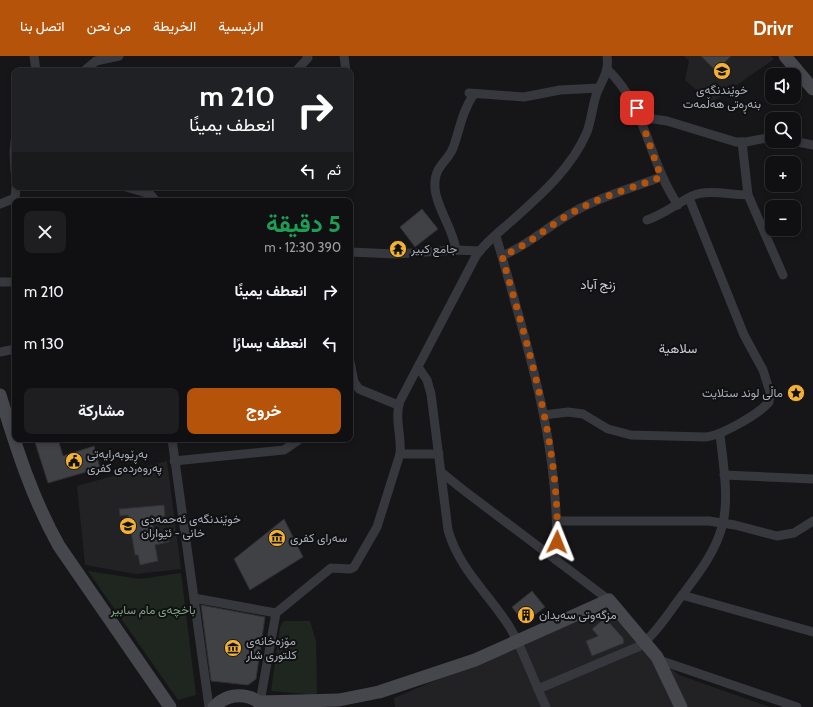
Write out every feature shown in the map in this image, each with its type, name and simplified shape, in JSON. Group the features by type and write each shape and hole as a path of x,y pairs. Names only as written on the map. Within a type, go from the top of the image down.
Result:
{"street":[{"path":"34,56 36,68"},
{"path":"88,68 96,61 119,56"},
{"path":"301,68 308,58 307,56"},
{"path":"262,705 276,613 331,568 350,569 355,565 378,527 400,454 398,405 480,251 541,195 570,160 587,132 599,88 607,69 607,56"},
{"path":"785,56 813,89"},
{"path":"346,68 347,57"},
{"path":"607,69 627,91 640,117 661,177 678,206"},
{"path":"456,250 452,233 436,194 435,184 439,166 452,149 462,116 472,94 524,97 560,90 599,88"},
{"path":"640,117 667,121 742,142 765,139"},
{"path":"742,142 748,195 783,275"},
{"path":"801,143 813,145"},
{"path":"502,256 523,246 563,218 586,205 661,177"},
{"path":"136,190 150,194 153,198"},
{"path":"647,220 678,206 689,198 704,194 748,195"},
{"path":"544,415 568,412 583,414 615,432 639,436 705,437 720,434 769,402 771,395 761,364 744,335 689,198"},
{"path":"0,204 12,199"},
{"path":"496,236 524,333 544,415 558,521 556,560"},
{"path":"353,252 396,254 456,250 480,251"},
{"path":"0,282 12,282"},
{"path":"0,352 12,350"},
{"path":"418,367 429,386 448,530 456,552 468,572 503,617 518,641 546,707"},
{"path":"353,377 354,382 359,389 398,405"},
{"path":"0,395 12,431"},
{"path":"538,690 634,650 645,642 706,562 718,538 723,522 724,475 720,434"},
{"path":"15,442 30,486 48,526 60,546 170,707"},
{"path":"172,442 209,707"},
{"path":"174,460 284,450 296,442"},
{"path":"400,454 439,454"},
{"path":"441,472 609,600 659,660 681,707"},
{"path":"724,475 813,479"},
{"path":"558,521 695,520 723,522 777,536 794,533 813,521"},
{"path":"682,595 813,632"},
{"path":"194,598 276,613"},
{"path":"214,707 223,700 232,696 252,698 262,705 366,696 454,668 609,600"},
{"path":"659,660 797,707"}],"shaded area":[{"name":"خوێندنگەی بنەڕەتی هەڵمەت","path":"684,56 771,56 774,59 711,103 685,80 689,61"},
{"name":"خوێندنگەی ئەحمەدی خانی - ئێواران","path":"167,461 181,569 136,574 85,565 77,486"},
{"path":"607,607 637,640 679,675 770,707 395,707 394,698"}],"green space":[{"name":"باخچەی مام سابیر","path":"88,571 140,579 181,573 196,695 178,700"},
{"path":"284,621 310,621 316,641 317,695 271,691 280,627"}],"building":[{"path":"701,56 731,56 716,71"},
{"path":"422,209 438,229 415,247 400,227"},
{"name":"بەڕێوبەرایەتی پەروەردەی کفری","path":"35,442 59,442 63,456 94,446 100,468 48,483"},
{"path":"164,505 165,516 152,518 154,535 168,533 169,542 155,545 158,561 140,565 138,555 135,555 128,515 120,516 119,509"},
{"name":"سەرای کفری","path":"284,519 303,557 250,590 234,559"},
{"name":"مزگەوتی سەیدان","path":"532,591 545,607 524,623 512,607"},
{"name":"مۆزەخانەی کلتوری شار","path":"201,605 265,617 256,679 248,685 211,681"},
{"path":"605,618 623,638 624,643 592,656 586,641 598,636 592,629"}],"place":[{"name":"خوێندنگەی بنەڕەتی هەڵمەت","path":"722,71"},
{"name":"جامع كبير","path":"398,249"},
{"name":"ماڵی لوند ستلایت","path":"796,393"},
{"name":"بەڕێوبەرایەتی پەروەردەی کفری","path":"74,461"},
{"name":"خوێندنگەی ئەحمەدی خانی - ئێواران","path":"128,526"},
{"name":"سەرای کفری","path":"277,538"},
{"name":"مزگەوتی سەیدان","path":"526,615"},
{"name":"مۆزەخانەی کلتوری شار","path":"233,648"}],"district":[{"name":"زنج آباد","path":"598,284"},
{"name":"سلاهية","path":"678,348"}],"route":[{"path":"557,542 558,521 550,451 544,415 524,333 502,256 533,240 563,218 586,205 661,177 637,108"}]}
